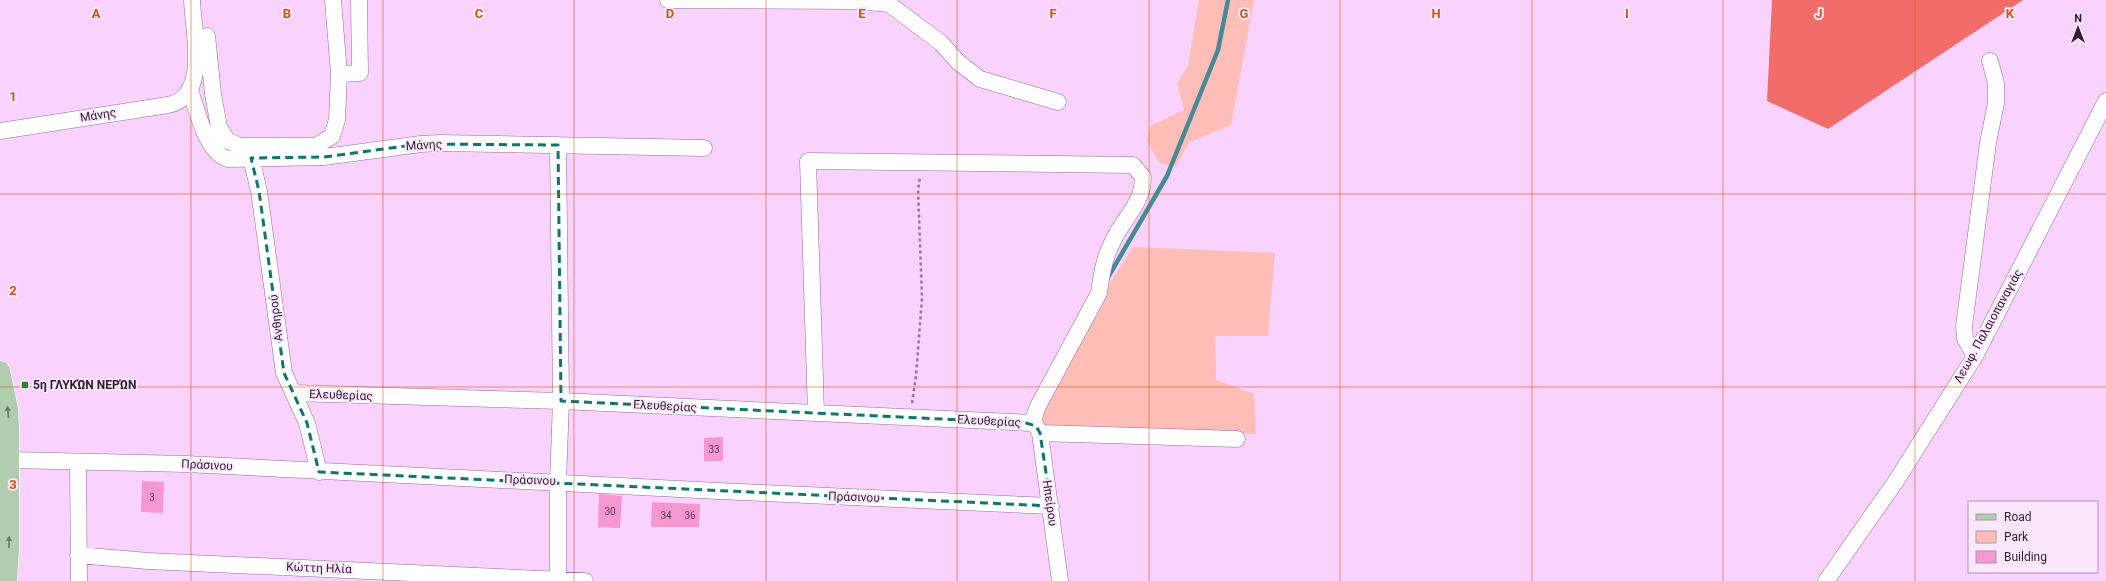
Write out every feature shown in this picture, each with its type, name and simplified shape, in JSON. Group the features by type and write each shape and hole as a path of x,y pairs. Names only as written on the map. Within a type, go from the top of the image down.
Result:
{"main road":[{"path":"0,371 8,408 10,460 9,549 7,581"}],"street":[{"path":"190,90 196,68 192,0"},
{"path":"239,146 316,146 332,136 337,120 339,74 333,0"},
{"path":"339,74 360,73 359,0"},
{"path":"668,0 858,2 889,4 941,43 958,62 980,79 1058,102"},
{"path":"207,36 213,94 219,127 227,140 239,146 251,158"},
{"path":"1975,356 1965,339 1964,326 1988,143 1996,103 1996,83 1990,61"},
{"name":"Μάνης","path":"0,131 175,104 185,98 190,90"},
{"name":"Μάνης","path":"190,90 208,140 214,151 218,155 228,159 324,157 421,144 704,148"},
{"name":"Λεωφ. Παλαιοπαναγιάς","path":"1826,581 1896,481 1975,356 2106,101"},
{"path":"558,146 561,401 558,482 558,580"},
{"name":"Ανθηρού","path":"251,158 259,191 282,365 287,382 308,423 319,472"},
{"path":"816,413 808,161 1133,165 1143,177 1143,189 1137,204 1112,242 1102,273 1098,293 1038,406 1036,427"},
{"name":"Ελευθερίας","path":"293,393 561,401 909,417 1036,427 1237,439"},
{"name":"Ηπείρου","path":"1036,427 1051,506 1060,581"},
{"name":"Πράσινου","path":"10,460 186,464 319,472 1051,506"},
{"path":"78,462 80,508 78,556 79,581"},
{"name":"Κώττη Ηλία","path":"78,556 148,561 585,581"}],"path":[{"path":"909,417 916,376 922,298 918,190 922,163"}],"highlighted area":[{"path":"421,144 558,145 561,401 1026,423 1036,426 1040,433 1051,506 319,472 307,423 284,373 259,191 251,158 324,157"}],"green space":[{"path":"1199,0 1254,0 1231,125 1189,142 1176,166 1160,164 1147,141 1150,126 1184,110 1177,83 1188,66"},
{"path":"1133,247 1275,253 1268,336 1215,336 1216,380 1254,394 1256,434 1045,428 1037,412 1103,294"}],"shaded area":[{"path":"1772,0 2023,0 1828,129 1767,101"}],"building":[{"path":"723,437 723,461 704,461 704,438"},
{"path":"142,481 164,482 163,513 141,512"},
{"path":"599,494 622,496 620,528 598,527"},
{"path":"652,502 700,504 699,527 651,527"}],"waterway":[{"path":"1107,279 1167,176 1218,50 1228,0"}],"place":[{"name":"5η ΓΛΥΚΏΝ ΝΕΡΏΝ","path":"25,385"}]}
